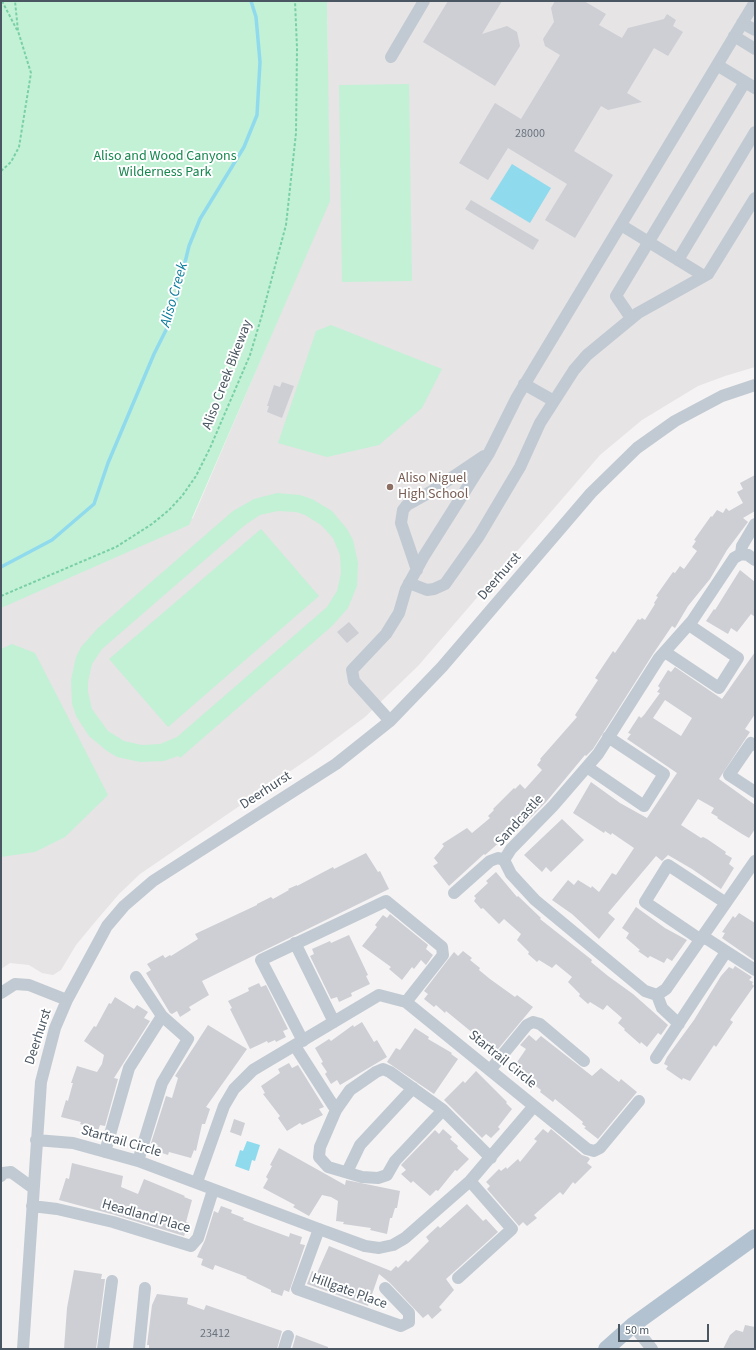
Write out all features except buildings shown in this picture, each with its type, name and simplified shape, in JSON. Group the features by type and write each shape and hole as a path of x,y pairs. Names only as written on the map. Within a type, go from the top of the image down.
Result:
{"main road":[{"path":"606,1349 633,1325 755,1237"}],"street":[{"path":"391,57 424,1"},
{"path":"390,721 354,681 352,670 386,634 399,613 409,583 489,453 524,384 755,2"},
{"path":"742,23 755,30"},
{"path":"734,36 755,49"},
{"path":"630,318 616,296 649,242 750,86 717,65"},
{"path":"678,260 755,132"},
{"path":"409,583 427,590 434,590 445,584 479,536 520,467 540,423 574,370 587,355 630,318 708,274 755,198"},
{"path":"621,225 704,276"},
{"path":"524,384 554,401"},
{"name":"Deerhurst","path":"23,1349 41,1082 55,1028 67,1000 107,926 124,906 153,882 336,764 390,721 442,667 592,492 637,448 674,421 722,396 755,385"},
{"path":"417,570 401,523 403,510 407,505 432,491 489,453"},
{"name":"Sandcastle","path":"657,995 645,991 535,900 511,874 504,860 511,849 553,806 586,767 665,652 689,625 734,558 740,554 742,546 755,524"},
{"path":"740,554 748,555 755,560"},
{"path":"665,652 719,688 738,658 689,625"},
{"path":"586,767 644,806 664,774 608,737"},
{"path":"755,745 751,742 730,775 755,792"},
{"path":"454,893 490,861 498,858 504,860"},
{"path":"679,1024 662,1008 657,995 666,989 755,862"},
{"path":"726,904 668,865 645,902 755,970"},
{"path":"336,1110 299,1044 261,960 386,901 442,946 443,954 406,1002"},
{"path":"295,943 334,1022"},
{"path":"656,1058 726,952"},
{"path":"136,977 162,1016 188,1039 162,1084 138,1161"},
{"path":"1,993 15,984 29,985 67,1000"},
{"name":"Startrail Circle","path":"36,1140 73,1143 138,1161 365,1246 379,1248 393,1245 405,1238 470,1181 534,1106 406,1002 380,995 253,1070 234,1089 224,1106 197,1182"},
{"path":"105,1152 129,1068 162,1016"},
{"path":"491,1070 527,1025 533,1022 540,1024 584,1061"},
{"path":"443,1110 395,1161 387,1175 378,1178 362,1177 328,1167 319,1157 320,1147 336,1110 350,1090 376,1072 383,1069 390,1072 443,1110 491,1158"},
{"path":"347,1172 360,1145 412,1088"},
{"path":"534,1106 587,1149 594,1151 600,1148 639,1101"},
{"path":"6,1174 33,1188"},
{"path":"458,1278 512,1230 470,1181"},
{"name":"Headland Place","path":"32,1206 57,1209 114,1222 190,1246 198,1238 213,1190"},
{"name":"Hillgate Place","path":"319,1229 297,1289 401,1326 409,1322 409,1313 385,1288"},
{"path":"103,1349 112,1281"},
{"path":"139,1349 145,1288"},
{"path":"633,1325 652,1349"},
{"path":"284,1349 288,1336"}],"path":[{"path":"1,171 11,162 19,147 31,73 18,31 2,1"},
{"path":"15,1 18,31"},
{"name":"Aliso Creek Bikeway","path":"1,596 116,547 152,524 169,510 182,496 196,476 210,448 250,355 286,225 296,133 297,48 295,1"}],"shaded area":[{"name":"Aliso Niguel High School","path":"327,1 755,1 755,367 698,386 642,420 600,455 418,666 365,717 314,755 140,874 119,894 76,945 61,970 53,975 42,973 29,965 10,963 1,969 1,606 193,518 329,200"}],"green space":[{"name":"Aliso and Wood Canyons Wilderness Park","path":"1,1 327,1 330,201 189,525 1,608"},
{"path":"409,84 412,281 342,282 339,85"},
{"path":"331,325 442,369 422,408 379,445 327,457 278,443 316,331"},
{"path":"277,493 300,495 312,499 332,511 347,529 353,540 358,563 357,586 348,608 332,626 180,758 178,756 164,761 140,762 117,757 89,736 76,716 72,704 71,680 76,657 81,647 97,629 233,511 254,499","holes":["278,511 296,512 305,515 321,525 333,538 340,555 341,573 337,591 327,607 177,737 160,744 142,745 124,741 108,731 92,709 88,692 88,682 92,664 102,649 245,525 260,515"]},
{"path":"261,529 319,596 168,727 109,659"},
{"path":"12,644 35,653 108,795 65,837 35,852 1,857 1,649"}],"water":[{"path":"512,164 551,188 530,223 490,199"},
{"path":"247,1141 260,1145 255,1161 252,1160 249,1171 235,1166 240,1150 243,1151"}],"waterway":[{"name":"Aliso Creek","path":"1,567 52,540 94,504 108,463 154,354 171,320 189,246 200,219 244,147 257,115 260,62 256,17 251,1"}],"place":[{"name":"Aliso Niguel High School","path":"390,487"}]}
